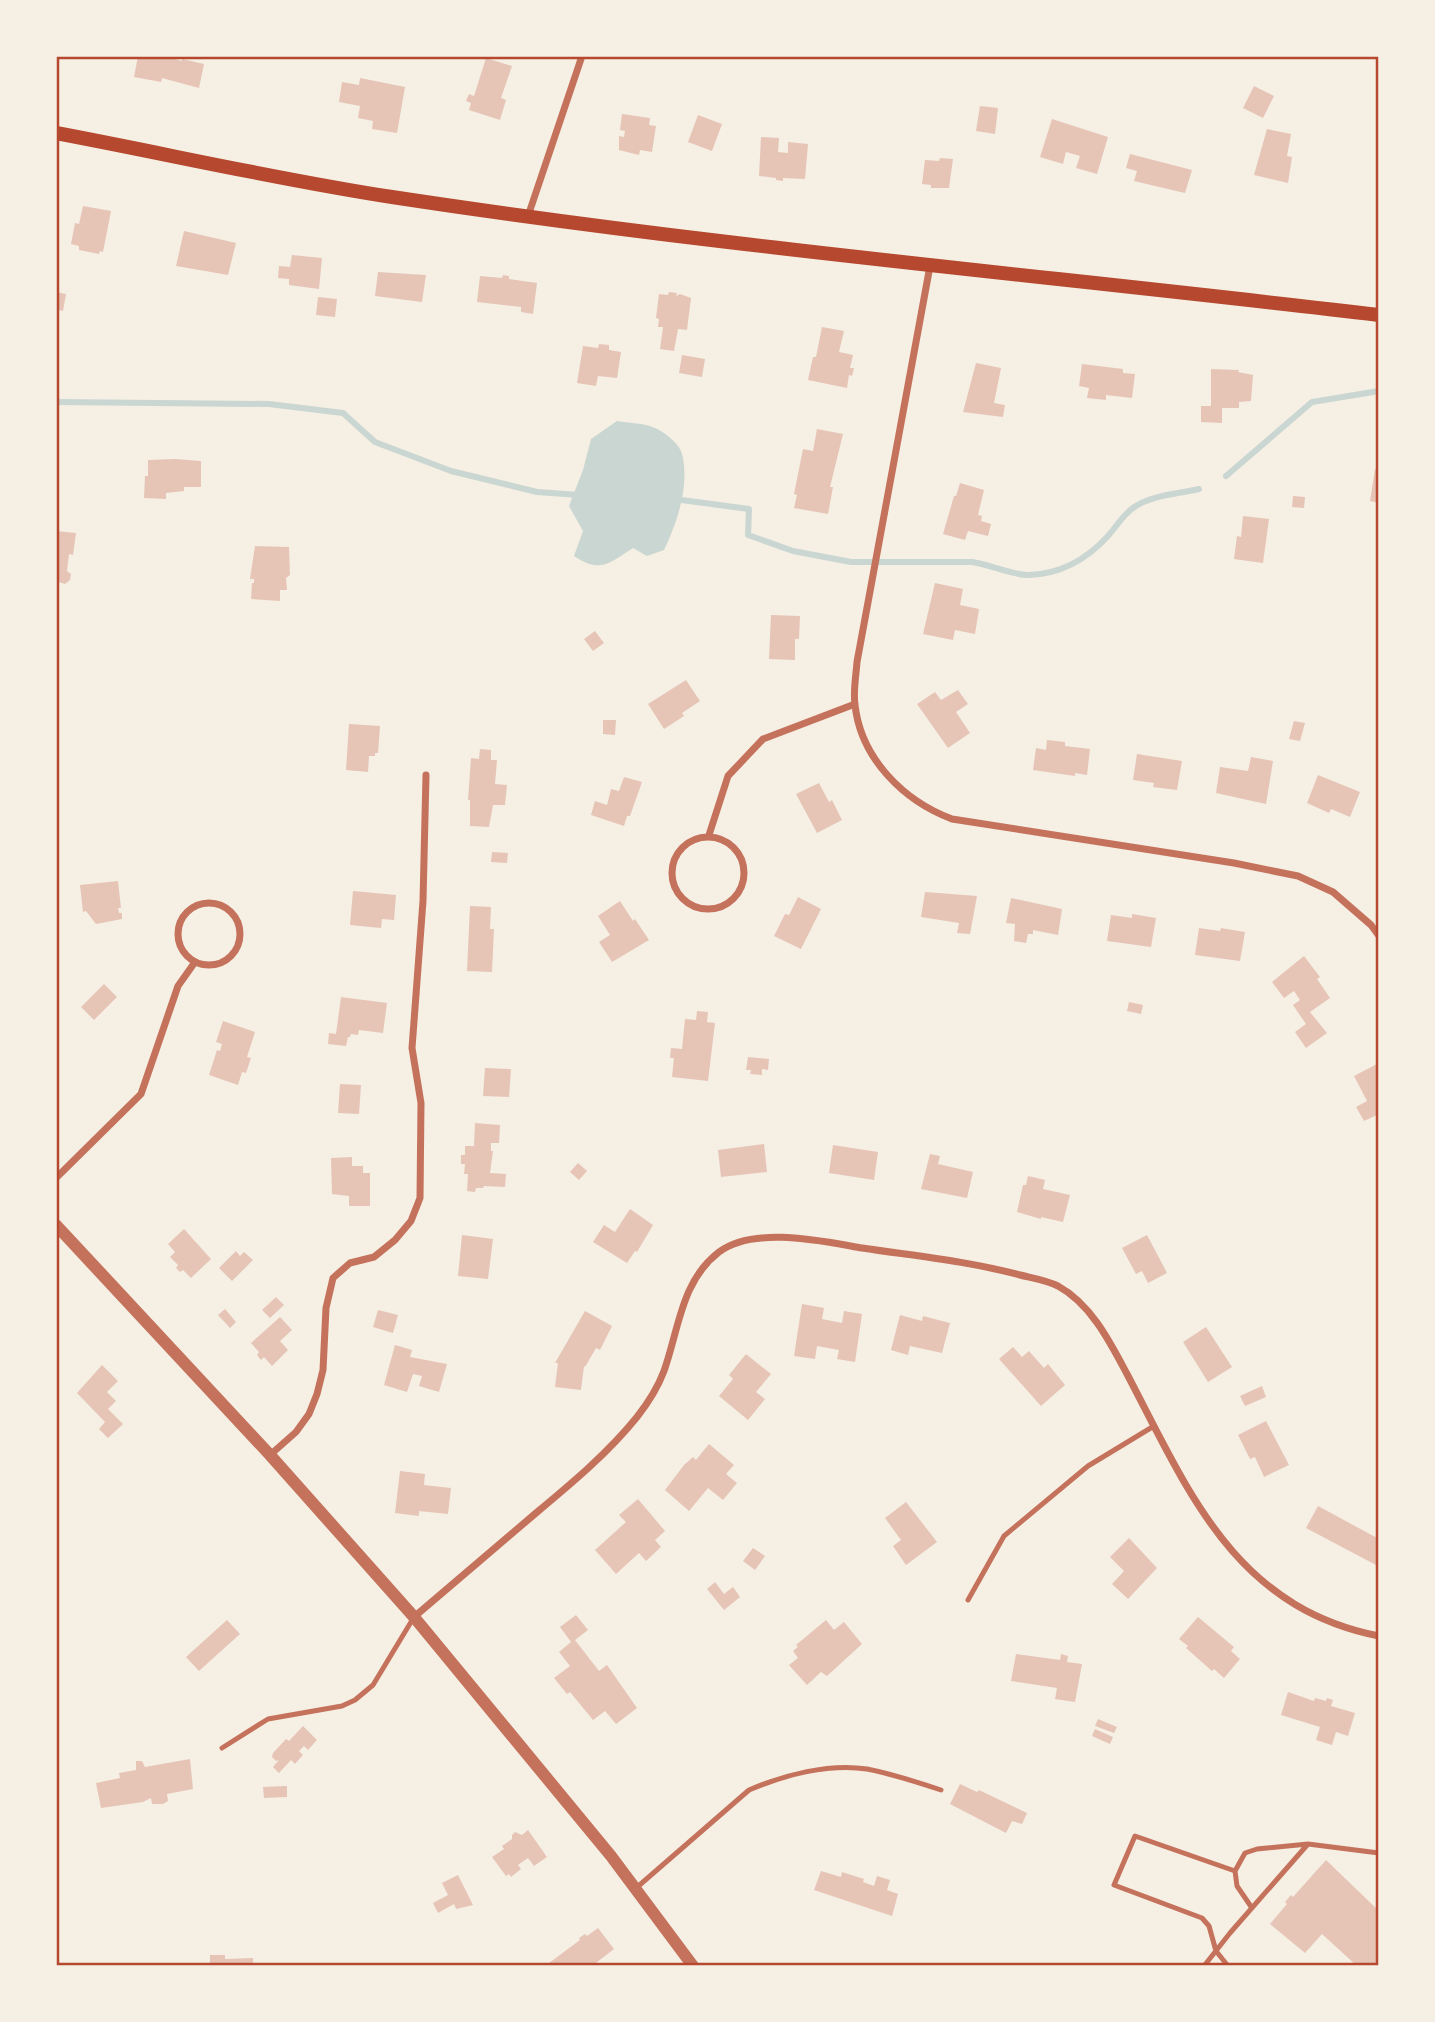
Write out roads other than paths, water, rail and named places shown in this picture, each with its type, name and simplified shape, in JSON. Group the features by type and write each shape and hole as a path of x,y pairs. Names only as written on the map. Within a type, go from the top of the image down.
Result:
{"main road":[{"path":"56,133 354,191 528,217 930,267 1379,315"}],"street":[{"path":"528,217 582,56"},
{"path":"930,267 857,662 855,704 858,724 884,771 907,795 936,813 978,824 1234,863 1298,876 1333,892 1379,936"},
{"path":"709,835 728,776 763,739 855,704"},
{"path":"270,1455 296,1432 309,1414 317,1394 323,1370 326,1308 333,1278 350,1263 374,1257 395,1240 411,1222 420,1198 421,1103 412,1048 424,901 426,775"},
{"path":"709,835 729,842 742,858 744,879 735,898 717,908 696,908 679,896 671,877 675,856 689,841 709,835"},
{"path":"203,904 220,905 228,910 238,925 238,943 229,958 221,962 212,965 195,962 182,950 179,926 188,911 195,907 203,904"},
{"path":"56,1178 141,1094 178,986 195,962"},
{"path":"56,1225 270,1455 414,1617 635,1889 693,1966"},
{"path":"414,1617 590,1468 621,1435 639,1414 663,1373 679,1317 691,1286 701,1272 721,1251 733,1244 765,1238 833,1244 1010,1272 1058,1287 1074,1297 1102,1331 1210,1525 1256,1578 1322,1620 1379,1636"}],"lane":[{"path":"968,1600 1004,1536 1088,1466 1154,1426"},
{"path":"222,1748 268,1719 331,1708 355,1700 373,1685 414,1617"},
{"path":"635,1889 749,1790 768,1782 827,1769 865,1769 941,1790"},
{"path":"1228,1966 1216,1951 1209,1926 1202,1918 1114,1885 1135,1836 1235,1871"},
{"path":"1204,1966 1308,1844"},
{"path":"1252,1908 1237,1886 1235,1871 1245,1853 1257,1849 1308,1844 1379,1853"}],"waterway":[{"path":"1226,476 1312,402 1379,391"},
{"path":"56,402 269,404 343,413 375,442 451,471 537,492 579,495"},
{"path":"674,499 749,509 748,535 793,551 851,562 972,562 1029,575 1051,572 1082,558 1100,544 1126,514 1140,504 1199,489"}]}
